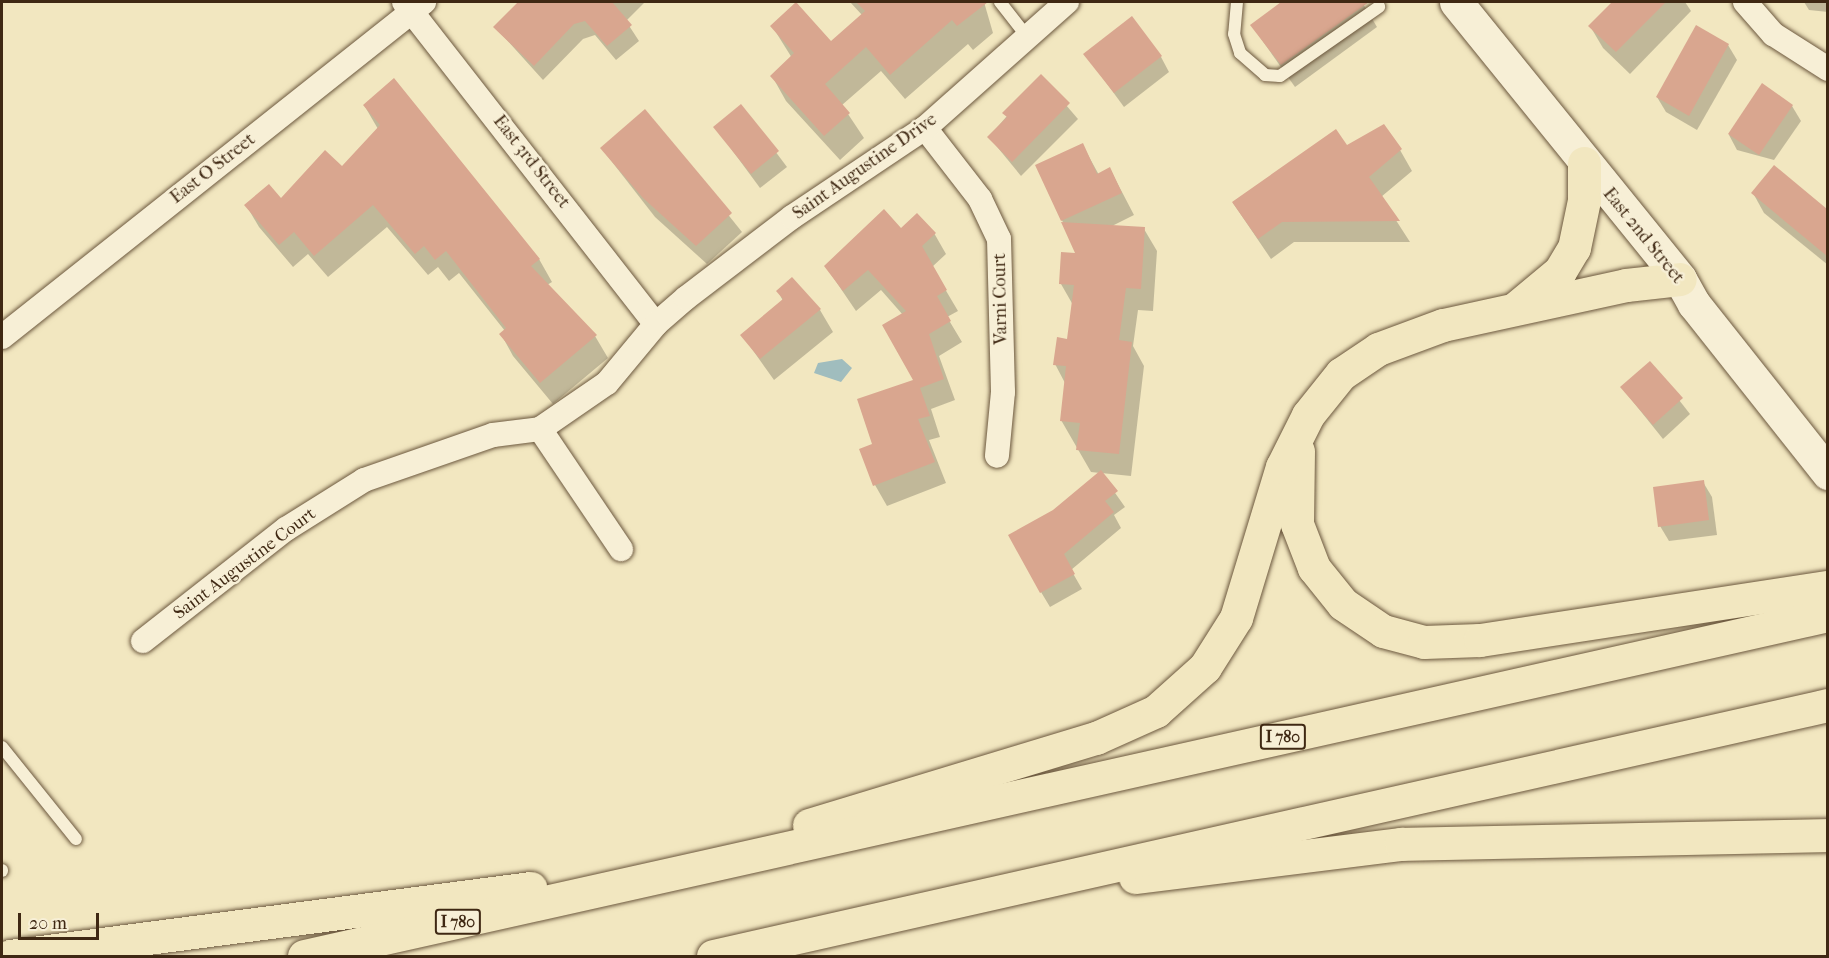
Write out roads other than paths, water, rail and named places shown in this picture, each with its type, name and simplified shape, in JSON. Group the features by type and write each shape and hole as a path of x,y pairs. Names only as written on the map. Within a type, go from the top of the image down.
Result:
{"highway":[{"path":"1514,310 1560,271 1574,249 1584,200 1584,163"},
{"path":"739,859 825,817 1096,738 1156,711 1205,667 1236,618 1282,467 1323,393 1378,349 1443,325 1680,279"},
{"path":"1298,440 1297,524 1314,568 1343,604 1383,631 1424,642 1480,640 1827,587"},
{"name":"I 780","path":"304,957 611,886 1827,615"},
{"path":"713,957 1827,705"},
{"path":"1038,883 1182,874 1401,844 1827,835"},
{"path":"10,957 505,889 611,886"}],"main road":[{"name":"East 2nd Street","path":"1456,2 1680,279 1694,304 1827,473"}],"street":[{"name":"Saint Augustine Drive","path":"656,324 792,217 925,128 1025,34 1066,2"},
{"path":"1745,2 1773,34 1827,69"},
{"name":"East 3rd Street","path":"413,5 656,324"},
{"name":"East O Street","path":"2,337 413,5"},
{"name":"Varni Court","path":"925,128 980,199 999,239 1003,392 997,456"},
{"name":"Saint Augustine Court","path":"143,641 286,529 364,480 493,435 540,429 607,383 656,324"},
{"path":"540,429 621,549"}],"lane":[{"path":"1000,2 1025,34"},
{"path":"1237,2 1234,34 1240,53 1265,75 1280,76 1379,7"},
{"path":"2,747 76,839"}],"water":[{"path":"842,359 852,368 841,382 814,373 818,363"}]}
